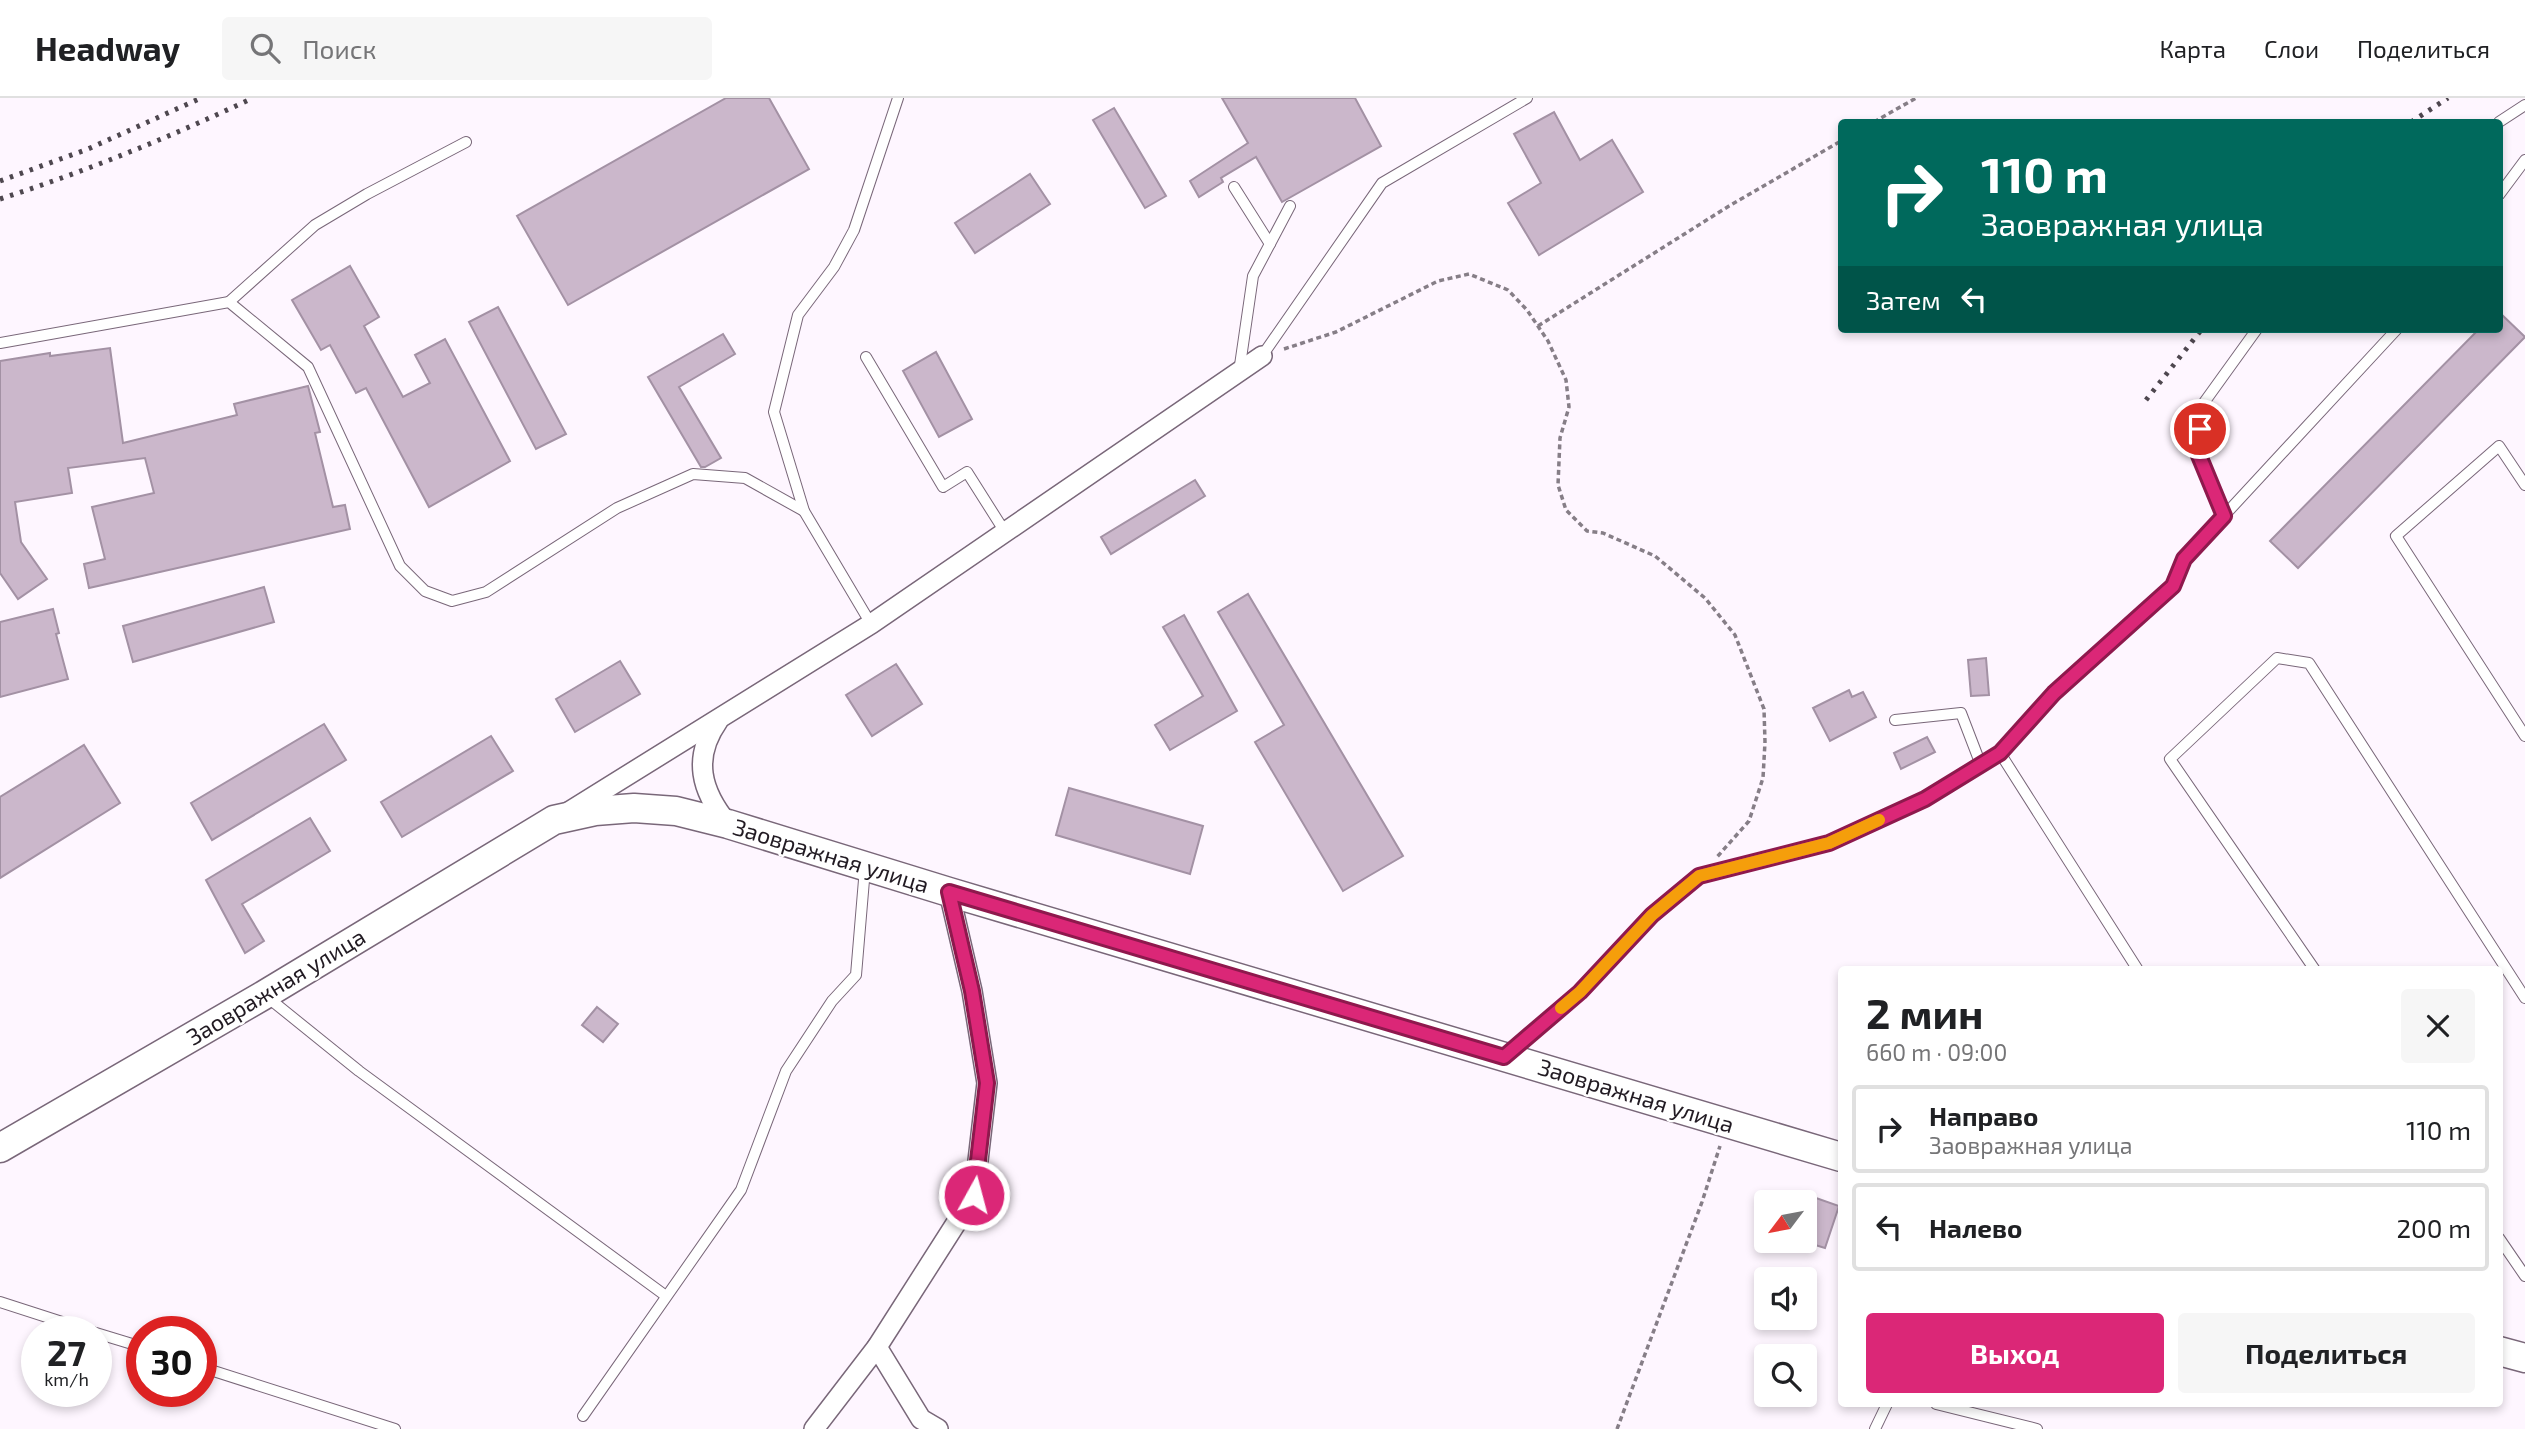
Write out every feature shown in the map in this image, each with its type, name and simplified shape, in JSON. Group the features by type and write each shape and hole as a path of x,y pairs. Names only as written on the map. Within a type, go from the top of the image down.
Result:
{"street":[{"path":"554,820 871,624 1262,356"},
{"path":"720,717 708,734 702,757 703,782 712,804 728,824"},
{"name":"Заовражная улица","path":"0,1148 264,995 554,820 595,811 634,808 676,811 728,824 1838,1156"},
{"path":"814,1429 877,1346 974,1195 987,1083 972,991 949,892"},
{"path":"877,1346 921,1419 938,1429"},
{"path":"2503,1352 2525,1358"}],"lane":[{"path":"871,624 804,511 774,412 798,315 834,267 854,230 898,98"},
{"path":"1262,356 1382,183 1527,98"},
{"path":"2503,120 2525,106"},
{"path":"0,343 229,302 316,225 367,194 466,142"},
{"path":"2503,190 2525,160"},
{"path":"1234,187 1270,244"},
{"path":"1238,372 1253,276 1290,206"},
{"path":"229,302 308,367 400,566 425,592 452,601 486,592 617,509 693,474 745,478 804,511"},
{"path":"2224,516 2198,453 2203,404 2254,333"},
{"path":"1504,1057 1580,992 1652,915 1699,876 1829,843 1925,799 2000,753 2054,693 2173,586 2184,559 2393,333"},
{"path":"866,357 943,487 967,472 1004,532"},
{"path":"2525,485 2499,446 2396,536 2525,736"},
{"path":"2312,966 2170,759 2277,658 2309,663 2525,998"},
{"path":"1895,720 1961,713 1981,765"},
{"path":"2000,753 2135,966"},
{"path":"583,1416 741,1190 786,1072 832,1001 856,975 865,866"},
{"path":"264,995 369,1079 666,1296"},
{"path":"2503,1244 2525,1276"},
{"path":"0,1302 44,1316"},
{"path":"217,1372 395,1429"},
{"path":"1875,1429 1886,1407"},
{"path":"1948,1407 2037,1429"}],"path":[{"path":"1879,119 1916,98"},
{"path":"1538,326 1729,206 1838,143"},
{"path":"1262,356 1336,332 1438,281 1469,274 1508,290 1527,310 1548,341 1566,380 1569,407 1560,438 1558,485 1566,510 1587,531 1603,533 1655,556 1704,598 1735,635 1764,709 1763,778 1749,821 1699,876"},
{"path":"1617,1429 1702,1202 1728,1124"}],"building":[{"path":"726,98 769,98 809,169 568,305 517,216"},
{"path":"1222,98 1355,98 1381,146 1282,202 1256,157 1221,178 1223,182 1199,197 1190,181 1248,143"},
{"path":"1114,108 1166,196 1145,208 1093,120"},
{"path":"1554,112 1580,160 1612,140 1643,192 1539,255 1508,203 1541,183 1514,134"},
{"path":"1030,174 1050,204 975,253 955,223"},
{"path":"350,266 379,317 364,326 403,397 430,383 415,355 445,339 510,461 429,507 366,388 356,393 330,345 321,350 292,300"},
{"path":"498,307 566,434 536,449 469,322"},
{"path":"2503,316 2525,337 2298,568 2270,541 2475,333 2503,333"},
{"path":"723,334 735,354 679,387 721,458 701,467 648,377"},
{"path":"110,348 123,443 237,415 234,404 308,386 320,432 315,433 333,507 345,505 350,529 89,588 84,564 105,559 92,507 154,493 145,458 68,468 72,493 15,502 21,542 47,579 18,599 0,573 0,361"},
{"path":"936,352 972,419 939,437 903,371"},
{"path":"1195,480 1205,496 1111,554 1101,537"},
{"path":"264,587 274,622 133,662 123,626"},
{"path":"1248,594 1403,856 1343,891 1255,742 1284,725 1218,612"},
{"path":"53,609 59,633 56,634 68,679 0,697 0,622"},
{"path":"1184,615 1237,711 1170,750 1155,725 1203,696 1163,627"},
{"path":"1986,658 1989,695 1971,696 1968,660"},
{"path":"620,661 640,694 575,732 556,699"},
{"path":"896,664 922,704 872,736 846,695"},
{"path":"1849,690 1852,697 1863,692 1876,717 1830,741 1813,708"},
{"path":"324,724 346,760 212,840 191,803"},
{"path":"491,736 513,771 402,837 381,802"},
{"path":"1927,737 1935,752 1901,769 1894,753"},
{"path":"84,745 120,803 0,878 0,797"},
{"path":"1069,788 1203,826 1190,874 1056,835"},
{"path":"310,818 330,851 242,904 264,941 245,953 206,880"},
{"path":"597,1007 618,1024 603,1042 582,1025"},
{"path":"1817,1198 1838,1206 1825,1248 1817,1246"}],"railway":[{"path":"0,181 88,149 201,98"},
{"path":"0,199 128,153 253,98"},
{"path":"2416,119 2448,98"},
{"path":"2146,400 2199,333"}],"slow traffic":[{"path":"1561,1008 1580,992 1652,915 1699,876 1829,843 1879,820"}],"route":[{"path":"974,1195 987,1083 972,991 949,892 1504,1057 1580,992 1652,915 1699,876 1829,843 1925,799 2000,753 2054,693 2173,586 2184,559 2224,516 2198,453 2200,429"}]}
